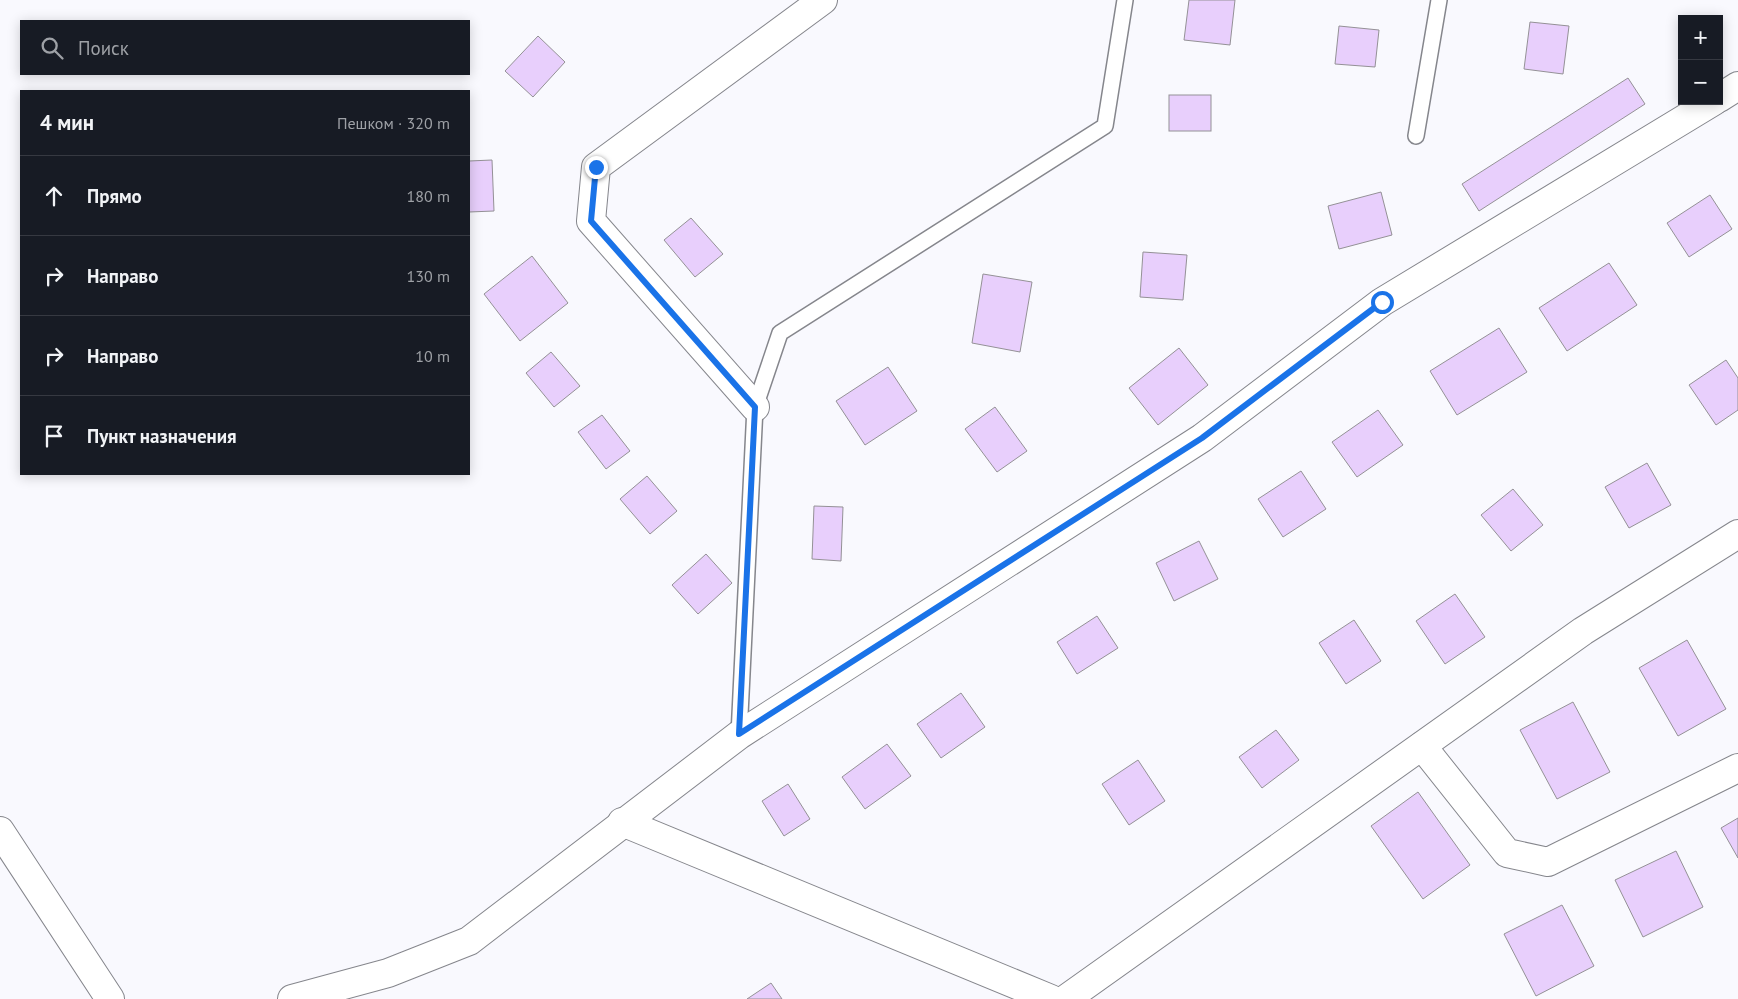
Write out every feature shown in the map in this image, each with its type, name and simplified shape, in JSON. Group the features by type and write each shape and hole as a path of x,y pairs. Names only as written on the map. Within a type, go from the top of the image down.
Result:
{"street":[{"path":"755,407 591,221 596,167 823,0"},
{"path":"1723,95 1738,86"},
{"path":"292,999 388,973 468,941 739,734 1202,438 1382,302 1707,105"},
{"path":"1066,999 1583,631 1738,534"},
{"path":"1422,746 1507,853 1548,862 1738,768"},
{"path":"622,822 1051,999"},
{"path":"0,831 110,999"}],"lane":[{"path":"739,734 755,407 780,333 1105,126 1125,0"},
{"path":"1416,136 1439,0"}],"building":[{"path":"1189,0 1235,0 1230,45 1184,40"},
{"path":"1530,22 1569,26 1563,74 1524,69"},
{"path":"1339,26 1379,30 1375,67 1335,64"},
{"path":"538,36 565,62 533,97 505,71"},
{"path":"1628,78 1645,104 1479,211 1462,184"},
{"path":"1169,95 1211,95 1211,131 1169,131"},
{"path":"492,160 494,211 470,212 470,161"},
{"path":"1381,192 1392,235 1339,249 1328,206"},
{"path":"1710,195 1732,229 1689,257 1667,223"},
{"path":"691,218 723,254 695,277 664,240"},
{"path":"1143,252 1187,255 1183,300 1140,297"},
{"path":"532,256 568,303 520,341 484,294"},
{"path":"1609,263 1637,305 1567,351 1539,308"},
{"path":"983,274 1032,282 1020,352 972,343"},
{"path":"1499,328 1527,372 1457,415 1430,371"},
{"path":"1179,348 1208,385 1158,425 1129,388"},
{"path":"551,352 580,386 554,407 526,373"},
{"path":"1726,360 1738,378 1738,410 1716,425 1689,385"},
{"path":"888,367 917,411 865,445 836,401"},
{"path":"995,407 1027,451 997,472 965,429"},
{"path":"1378,410 1403,445 1357,477 1332,442"},
{"path":"602,415 630,451 606,469 578,432"},
{"path":"1647,463 1671,505 1629,528 1605,487"},
{"path":"1301,471 1326,509 1283,537 1258,499"},
{"path":"647,476 677,511 650,534 620,499"},
{"path":"1513,489 1543,525 1511,551 1481,515"},
{"path":"814,506 843,507 841,561 812,559"},
{"path":"1199,541 1218,579 1174,601 1156,563"},
{"path":"706,554 732,583 698,614 672,585"},
{"path":"1455,594 1485,637 1445,664 1416,621"},
{"path":"1097,616 1118,648 1077,674 1057,642"},
{"path":"1354,620 1381,661 1346,684 1319,643"},
{"path":"1687,640 1726,709 1678,736 1639,668"},
{"path":"961,693 985,727 941,758 917,724"},
{"path":"1573,702 1610,772 1557,799 1520,730"},
{"path":"1276,730 1299,760 1262,788 1239,757"},
{"path":"887,744 911,776 865,809 842,777"},
{"path":"1138,760 1165,801 1129,825 1102,784"},
{"path":"788,784 810,819 784,836 762,801"},
{"path":"1418,792 1470,865 1423,899 1371,826"},
{"path":"1738,818 1738,858 1721,828"},
{"path":"1676,851 1703,907 1643,937 1615,880"},
{"path":"1562,905 1594,966 1536,996 1504,934"},
{"path":"771,983 782,999 747,999"}],"route":[{"path":"596,167 591,221 755,407 739,734 1202,438 1382,302"}]}
